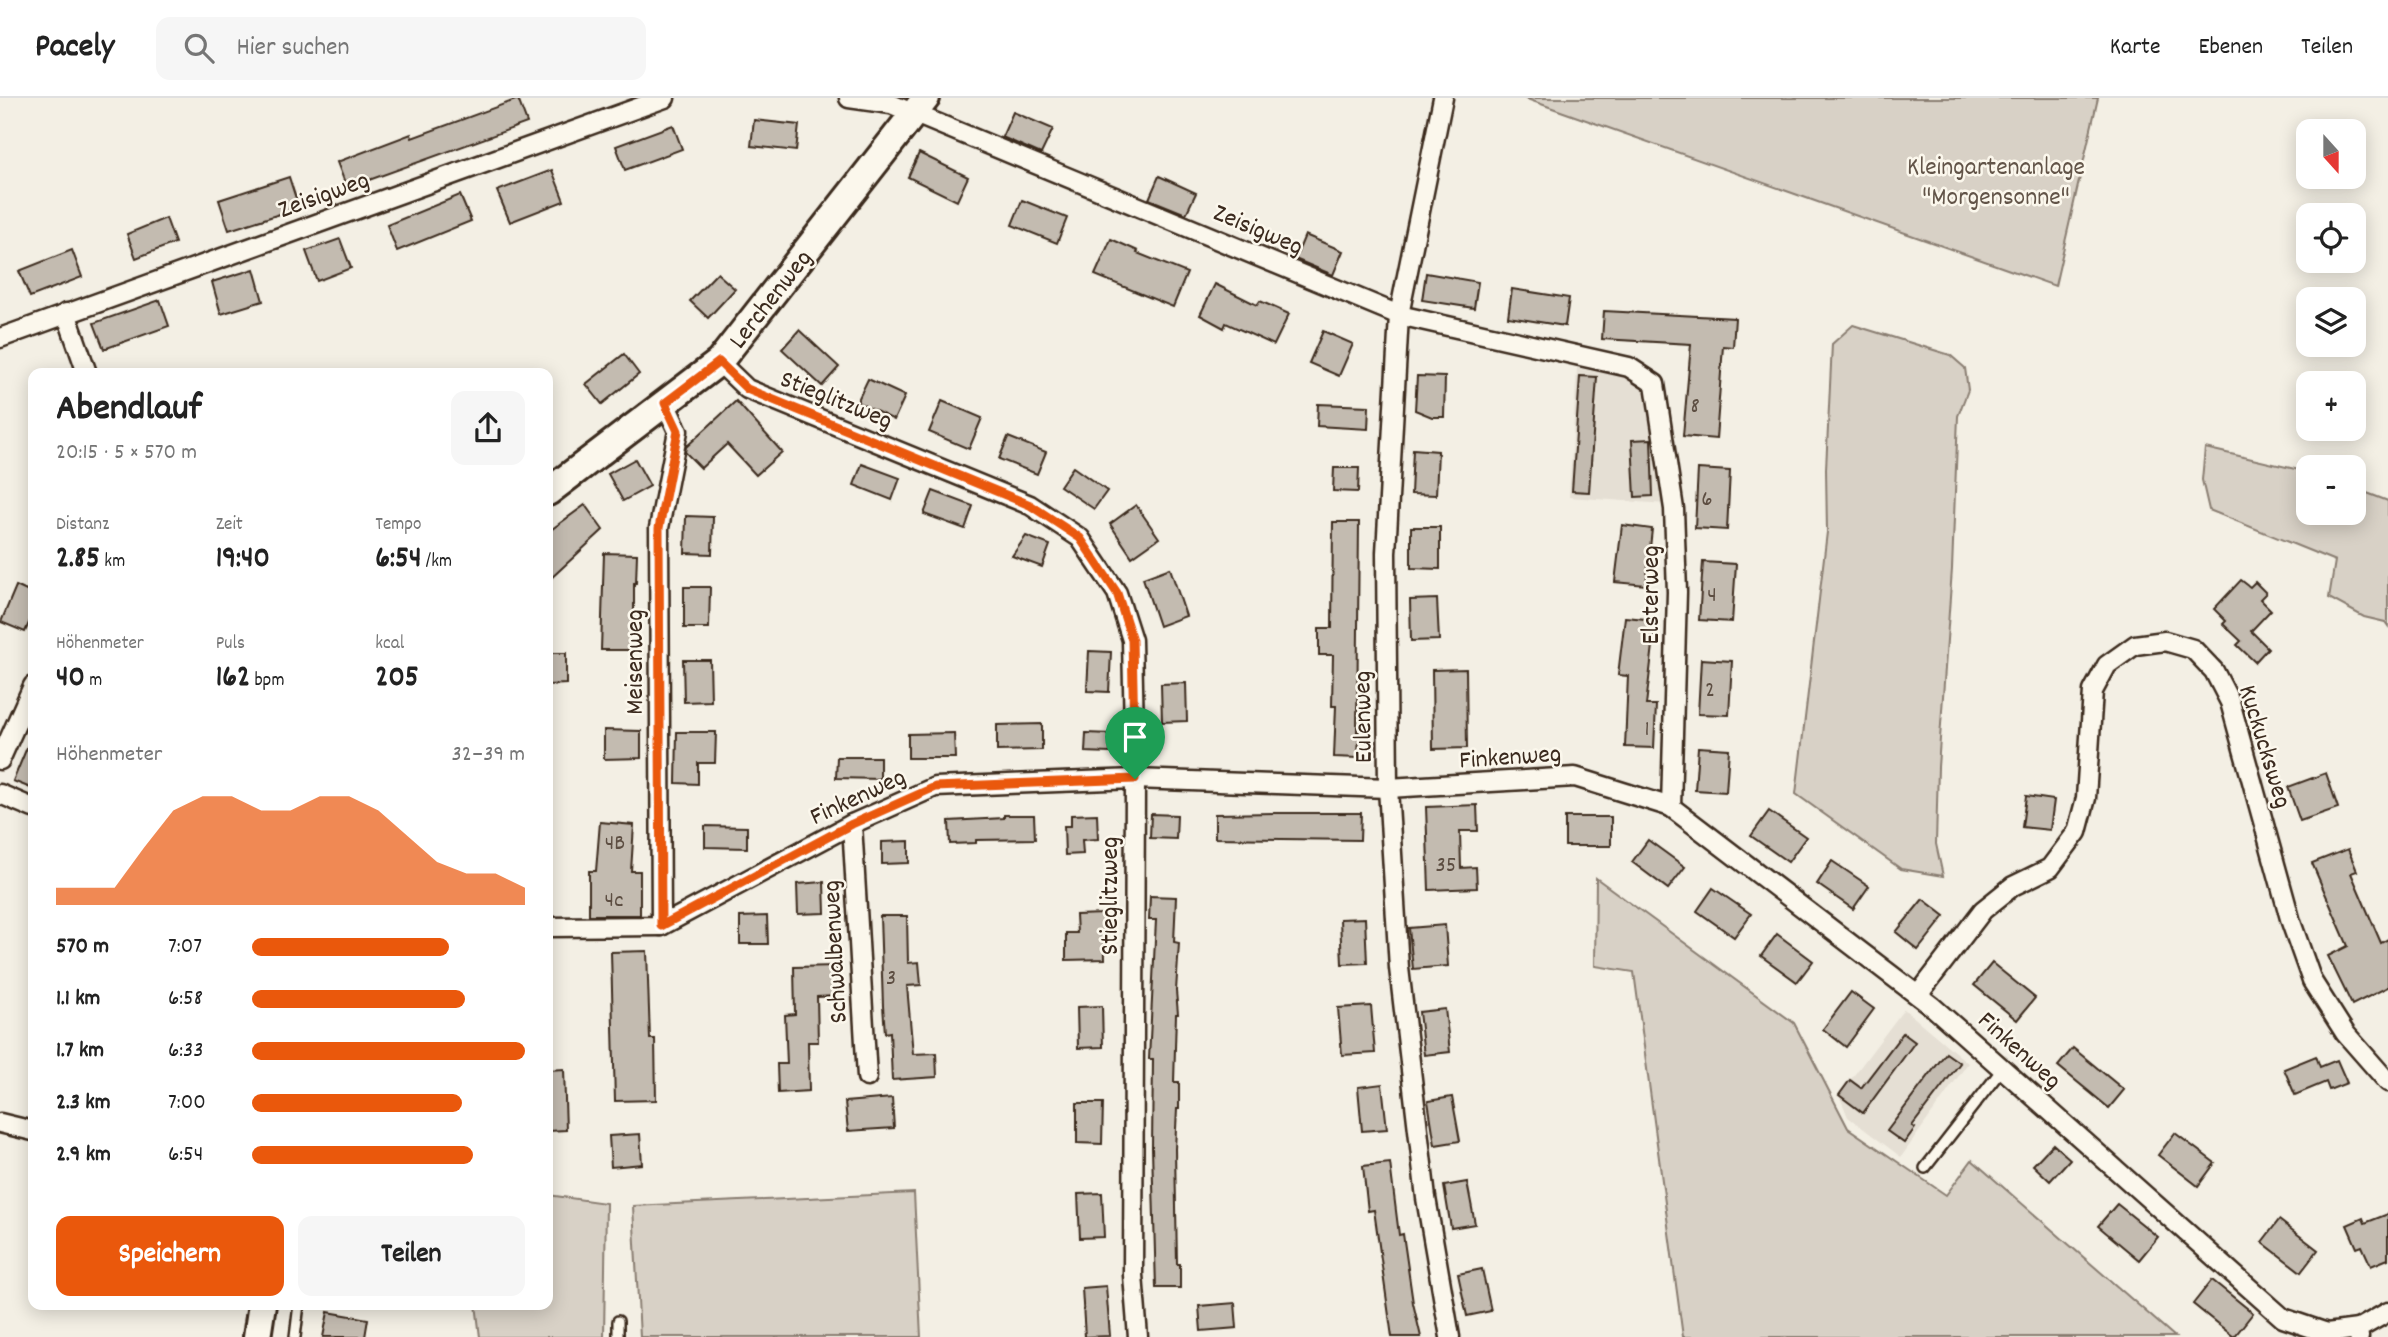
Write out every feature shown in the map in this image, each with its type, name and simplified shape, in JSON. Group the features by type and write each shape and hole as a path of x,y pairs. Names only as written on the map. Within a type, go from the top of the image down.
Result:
{"street":[{"name":"Zeisigweg","path":"0,338 665,98"},
{"name":"Zeisigweg","path":"849,98 920,106 1399,315 1629,367 1655,384"},
{"name":"Eulenweg","path":"1443,98 1399,315 1386,553 1388,788 1399,968 1426,1198 1450,1337"},
{"name":"Lerchenweg","path":"553,488 719,362 920,106"},
{"path":"66,313 85,368"},
{"name":"Stieglitzweg","path":"719,362 747,389 1030,505 1080,538 1117,593 1132,640 1135,779 1133,1275 1138,1337"},
{"name":"Elsterweg","path":"1655,384 1674,509 1677,592 1671,807"},
{"name":"Meisenweg","path":"661,926 659,528 678,431 665,403"},
{"name":"Kuckucksweg","path":"1918,995 1983,910 2013,886 2050,867 2077,832 2086,797 2093,691 2107,665 2136,645 2165,641 2193,649 2214,671 2231,702 2291,922 2312,981 2345,1033 2388,1082"},
{"path":"0,760 28,697"},
{"name":"Finkenweg","path":"553,927 661,926 852,824 935,787 1135,779 1388,788 1575,777 1671,807 1918,995 2283,1318 2327,1332 2358,1333"},
{"path":"0,794 28,806"},
{"name":"Schwalbenweg","path":"852,824 867,1077"},
{"path":"0,1123 28,1130"},
{"path":"257,1337 261,1310"},
{"path":"2358,1333 2388,1312"}],"lane":[{"path":"1925,1168 2003,1068"},
{"path":"295,1337 298,1310"},
{"path":"618,1321 618,1337"}],"shaded area":[{"path":"1577,368 1631,378 1652,393 1666,504 1569,497"},
{"path":"1904,1009 1968,1063 1901,1157 1848,1117 1839,1095"}],"green space":[{"name":"Kleingartenanlage \"Morgensonne\"","path":"1524,98 2098,98 2055,286"},
{"path":"1853,325 1950,355 1965,368 1968,390 1958,416 1952,569 1938,767 1936,844 1943,876 1901,869 1796,794 1827,532 1826,469 1832,344"},
{"path":"2205,448 2296,469 2296,525 2366,525 2366,493 2388,501 2388,626 2385,622 2364,617 2329,598 2335,561 2209,510 2202,480"},
{"path":"1596,878 1794,1023 1848,1128 1946,1195 1972,1160 2175,1337 1683,1337 1634,972 1595,966"},
{"path":"914,1193 921,1337 640,1337 633,1206"},
{"path":"553,1196 606,1203 604,1337 480,1337 477,1310 553,1310"}],"building":[{"path":"518,99 527,123 347,188 337,162 411,134 412,138"},
{"path":"1013,112 1053,129 1041,154 1002,137"},
{"path":"754,120 799,125 796,151 751,146"},
{"path":"673,125 682,149 625,170 616,146"},
{"path":"919,153 968,177 957,201 908,177"},
{"path":"552,170 564,201 510,222 497,191"},
{"path":"1159,176 1196,193 1186,214 1149,199"},
{"path":"289,177 299,208 229,230 219,200"},
{"path":"460,195 471,221 397,251 387,225"},
{"path":"1022,200 1067,218 1057,243 1012,225"},
{"path":"166,218 175,243 136,258 127,234"},
{"path":"1305,235 1343,251 1333,275 1295,259"},
{"path":"340,239 351,268 317,281 306,251"},
{"path":"1111,239 1138,251 1137,253 1187,273 1173,307 1095,275"},
{"path":"72,250 82,277 30,297 19,271"},
{"path":"254,269 263,301 221,314 212,282"},
{"path":"717,273 735,289 708,318 690,301"},
{"path":"1426,273 1478,282 1474,308 1422,300"},
{"path":"1215,284 1257,305 1260,301 1289,314 1274,345 1226,323 1224,328 1200,315"},
{"path":"1512,289 1569,298 1565,326 1508,317"},
{"path":"160,300 169,326 104,349 94,323"},
{"path":"1604,311 1735,318 1733,347 1723,346 1716,439 1683,436 1691,344 1602,339"},
{"path":"799,330 839,367 822,386 782,349"},
{"path":"1323,331 1353,344 1339,376 1309,363"},
{"path":"624,354 639,374 602,404 586,384"},
{"path":"1417,376 1445,377 1444,417 1432,417 1415,410"},
{"path":"1580,376 1597,377 1589,492 1572,491"},
{"path":"868,379 905,396 894,420 857,402"},
{"path":"736,401 782,452 756,475 727,444 701,468 685,452 686,447"},
{"path":"942,401 982,418 969,449 929,432"},
{"path":"1318,404 1369,406 1368,429 1317,426"},
{"path":"1008,437 1046,452 1037,474 999,459"},
{"path":"1651,439 1653,496 1635,497 1632,440"},
{"path":"1413,449 1438,451 1436,495 1411,494"},
{"path":"635,459 650,486 623,501 608,474"},
{"path":"862,464 900,478 892,500 854,485"},
{"path":"1073,467 1107,491 1094,509 1060,486"},
{"path":"1334,468 1359,468 1358,492 1333,491"},
{"path":"1698,469 1730,471 1727,530 1695,528"},
{"path":"933,491 973,506 965,529 924,514"},
{"path":"585,505 603,530 553,576 553,528"},
{"path":"1136,505 1159,538 1132,557 1110,524"},
{"path":"686,516 713,517 712,554 685,553"},
{"path":"1333,522 1359,522 1358,758 1334,757 1336,706 1332,706 1333,655 1319,655 1319,628 1332,628"},
{"path":"1622,525 1652,529 1646,585 1615,582"},
{"path":"1411,527 1440,527 1440,569 1411,568"},
{"path":"1026,536 1050,545 1042,567 1012,556"},
{"path":"604,553 637,554 634,650 601,650"},
{"path":"1703,562 1736,564 1732,622 1699,620"},
{"path":"1170,568 1186,616 1159,626 1143,578"},
{"path":"2241,580 2250,587 2255,582 2266,593 2260,599 2271,610 2251,631 2268,648 2255,662 2237,645 2241,641 2223,624 2226,621 2214,609"},
{"path":"16,586 28,592 28,625 25,632 1,622"},
{"path":"684,587 710,587 709,628 684,628"},
{"path":"1437,599 1439,640 1411,641 1410,600"},
{"path":"1625,617 1656,620 1646,705 1656,705 1654,748 1625,747 1628,676 1618,675"},
{"path":"1089,651 1111,652 1109,692 1087,691"},
{"path":"553,653 566,653 566,684 553,685"},
{"path":"1701,659 1732,661 1729,715 1698,714"},
{"path":"683,660 710,660 711,701 684,702"},
{"path":"1466,669 1467,748 1433,749 1432,670"},
{"path":"1186,683 1187,721 1162,722 1161,684"},
{"path":"1042,724 1042,750 997,751 997,725"},
{"path":"604,730 641,731 641,758 604,759"},
{"path":"677,732 716,732 715,763 698,763 698,784 676,783"},
{"path":"954,733 955,758 908,758 908,734"},
{"path":"1086,733 1110,734 1110,753 1085,752"},
{"path":"28,745 28,787 13,781"},
{"path":"1698,747 1729,749 1726,792 1695,790"},
{"path":"837,757 880,757 880,779 836,778"},
{"path":"2326,773 2338,808 2300,821 2288,787"},
{"path":"2026,796 2054,800 2050,830 2022,827"},
{"path":"1477,805 1478,831 1460,831 1461,868 1476,867 1477,888 1429,890 1426,807"},
{"path":"1769,811 1806,837 1788,862 1751,836"},
{"path":"1361,813 1360,840 1215,838 1215,814"},
{"path":"1097,814 1098,839 1082,840 1083,854 1065,855 1064,826 1071,826 1071,815"},
{"path":"1151,814 1177,815 1176,839 1150,838"},
{"path":"1004,815 1034,815 1035,839 976,840 976,843 950,844 949,821 1004,818"},
{"path":"1565,817 1611,817 1611,846 1565,846"},
{"path":"600,822 634,825 631,871 640,871 640,915 589,915 589,871 596,871"},
{"path":"705,826 747,827 747,848 705,847"},
{"path":"1648,840 1685,867 1668,889 1632,862"},
{"path":"909,841 909,863 882,864 882,842"},
{"path":"2348,849 2357,871 2351,873 2381,943 2388,939 2388,987 2352,1005 2328,956 2348,946 2312,863"},
{"path":"1832,861 1869,886 1853,909 1817,884"},
{"path":"824,882 825,913 798,914 797,884"},
{"path":"1713,888 1751,914 1734,937 1697,911"},
{"path":"1150,896 1176,897 1174,942 1179,943 1174,1082 1179,1082 1175,1149 1177,1264 1180,1264 1180,1288 1156,1288 1152,1148 1153,1059 1149,1059 1156,920 1149,920"},
{"path":"1923,899 1945,916 1918,950 1896,932"},
{"path":"1104,914 1105,959 1066,960 1066,933 1077,933 1076,915"},
{"path":"767,916 768,944 740,944 740,917"},
{"path":"880,916 907,916 908,963 919,962 921,985 907,986 913,1054 936,1053 937,1077 892,1080 890,1032 885,1033 883,1006"},
{"path":"1365,918 1367,963 1342,964 1340,919"},
{"path":"1445,925 1448,966 1413,969 1409,928"},
{"path":"1777,934 1813,961 1797,982 1761,956"},
{"path":"647,951 650,1039 655,1039 656,1100 615,1101 611,952"},
{"path":"1992,963 2035,998 2017,1020 1974,985"},
{"path":"836,966 836,996 817,997 818,1042 808,1042 809,1091 778,1093 777,1064 787,1064 785,1015 795,1014 794,967"},
{"path":"1851,992 1874,1009 1846,1047 1823,1029"},
{"path":"1102,1006 1103,1047 1078,1048 1077,1007"},
{"path":"1371,1006 1375,1053 1342,1055 1338,1008"},
{"path":"1445,1009 1450,1052 1424,1055 1419,1012"},
{"path":"1903,1033 1915,1042 1863,1113 1839,1095 1850,1080 1861,1088"},
{"path":"2073,1048 2124,1090 2109,1108 2058,1066"},
{"path":"1946,1053 1960,1063 1912,1126 1915,1128 1904,1143 1887,1131"},
{"path":"2316,1056 2320,1067 2337,1060 2347,1083 2329,1090 2326,1082 2295,1095 2284,1069"},
{"path":"564,1069 566,1130 553,1131 553,1070"},
{"path":"1382,1084 1387,1129 1362,1131 1358,1087"},
{"path":"1452,1097 1460,1141 1435,1145 1428,1101"},
{"path":"892,1098 894,1128 848,1131 845,1102"},
{"path":"1077,1103 1103,1103 1102,1144 1077,1143"},
{"path":"2175,1133 2215,1163 2198,1186 2158,1155"},
{"path":"640,1134 642,1164 611,1167 609,1136"},
{"path":"2053,1144 2070,1159 2050,1181 2033,1165"},
{"path":"1390,1163 1399,1235 1403,1234 1421,1337 1392,1337 1374,1210 1368,1211 1363,1166"},
{"path":"1467,1182 1475,1224 1451,1228 1444,1186"},
{"path":"1102,1193 1104,1237 1080,1238 1078,1194"},
{"path":"2117,1204 2158,1237 2139,1260 2098,1226"},
{"path":"2388,1214 2388,1259 2371,1266 2362,1246 2357,1248 2347,1225 2363,1218 2365,1223"},
{"path":"2279,1220 2318,1250 2301,1272 2262,1242"},
{"path":"1482,1269 1491,1311 1467,1316 1458,1274"},
{"path":"2212,1280 2253,1313 2234,1337 2193,1304"},
{"path":"1106,1286 1110,1336 1085,1337 1082,1288"},
{"path":"1235,1303 1237,1328 1201,1331 1199,1306"},
{"path":"328,1312 368,1319 365,1337 323,1337"}],"route":[{"path":"719,362 747,389 1030,505 1080,538 1117,593 1132,640 1135,779 935,787 852,824 661,926 659,528 678,431 665,403 719,362"}]}
